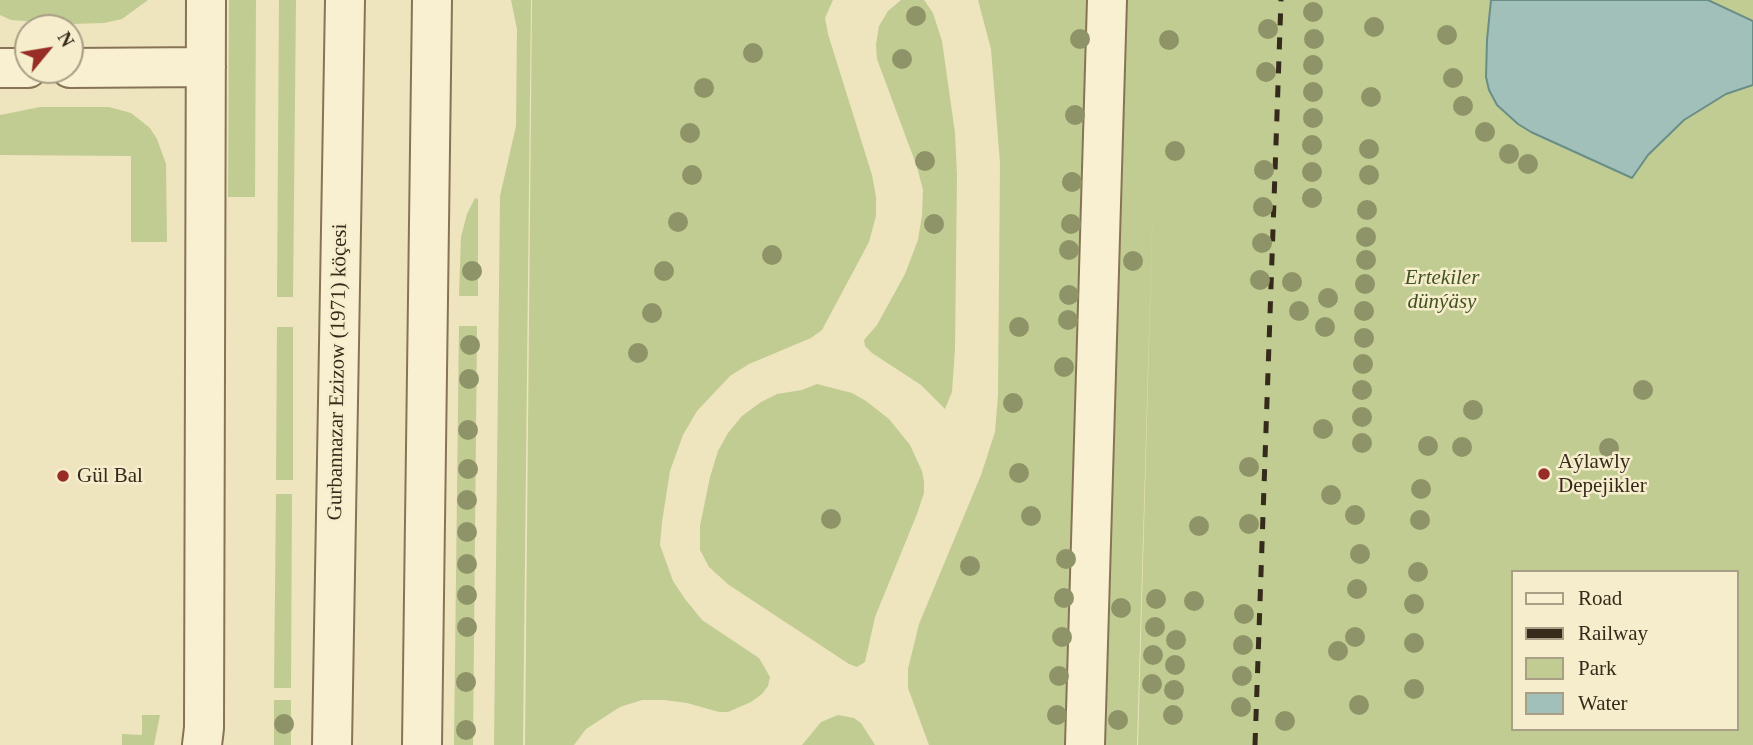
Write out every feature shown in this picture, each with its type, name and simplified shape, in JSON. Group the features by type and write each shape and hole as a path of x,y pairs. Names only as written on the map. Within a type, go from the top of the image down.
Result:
{"street":[{"path":"202,745 206,0"},
{"name":"Gurbannazar Ezizow (1971) köçesi","path":"332,745 345,0"},
{"path":"422,745 432,0"},
{"path":"1085,745 1107,0"},
{"path":"84,68 206,67"}],"green space":[{"path":"0,0 148,0 122,19 104,23 84,24 84,14 14,14 14,20 0,15"},
{"path":"229,0 256,0 255,197 228,197"},
{"path":"279,0 296,0 293,297 277,297"},
{"path":"511,0 531,0 523,745 494,745 500,196 516,126 517,29"},
{"path":"532,0 833,0 825,18 828,34 872,175 876,197 876,216 869,242 822,330 811,338 749,364 730,376 697,411 683,435 670,471 660,545 673,581 702,620 759,658 770,677 768,686 751,702 728,712 687,703 642,700 620,707 586,729 574,745 525,745"},
{"path":"901,0 924,0 933,13 942,41 955,133 955,349 952,392 945,409 921,385 872,353 865,346 864,340 877,325 905,274 918,240 922,215 923,190 917,167 877,59 879,26 888,11"},
{"path":"978,0 1087,0 1065,745 929,745 908,688 908,669 919,624 981,475 995,432 998,395 1000,163 991,49"},
{"name":"Ertekiler dünýäsy","path":"1125,0 1753,0 1753,745 1138,745 1153,198 1137,745 1103,745"},
{"path":"40,107 109,107 131,113 150,128 166,164 167,242 131,242 131,156 0,155 0,115"},
{"path":"475,198 478,199 478,296 459,296 461,237 467,214"},
{"path":"459,326 477,326 473,745 454,745"},
{"path":"277,327 293,327 293,480 276,480"},
{"path":"817,384 852,393 889,419 910,445 924,482 924,493 917,514 875,617 865,662 857,667 729,585 709,567 700,550 700,526 710,477 718,451 728,433 742,416 761,402 777,394 802,390"},
{"path":"276,494 292,494 291,688 274,688"},
{"path":"274,700 291,700 291,745 274,745"},
{"path":"142,715 160,715 154,745 122,745 122,734 142,735"},
{"path":"838,715 854,718 861,723 875,745 802,745 821,722"}],"water":[{"path":"1491,0 1708,0 1753,21 1753,85 1726,94 1684,120 1648,155 1632,178 1531,132 1497,105 1486,77"}],"railway":[{"path":"1255,745 1281,0"}],"place":[{"name":"Aýlawly Depejikler","path":"1544,474"},
{"name":"Gül Bal","path":"63,476"}]}
